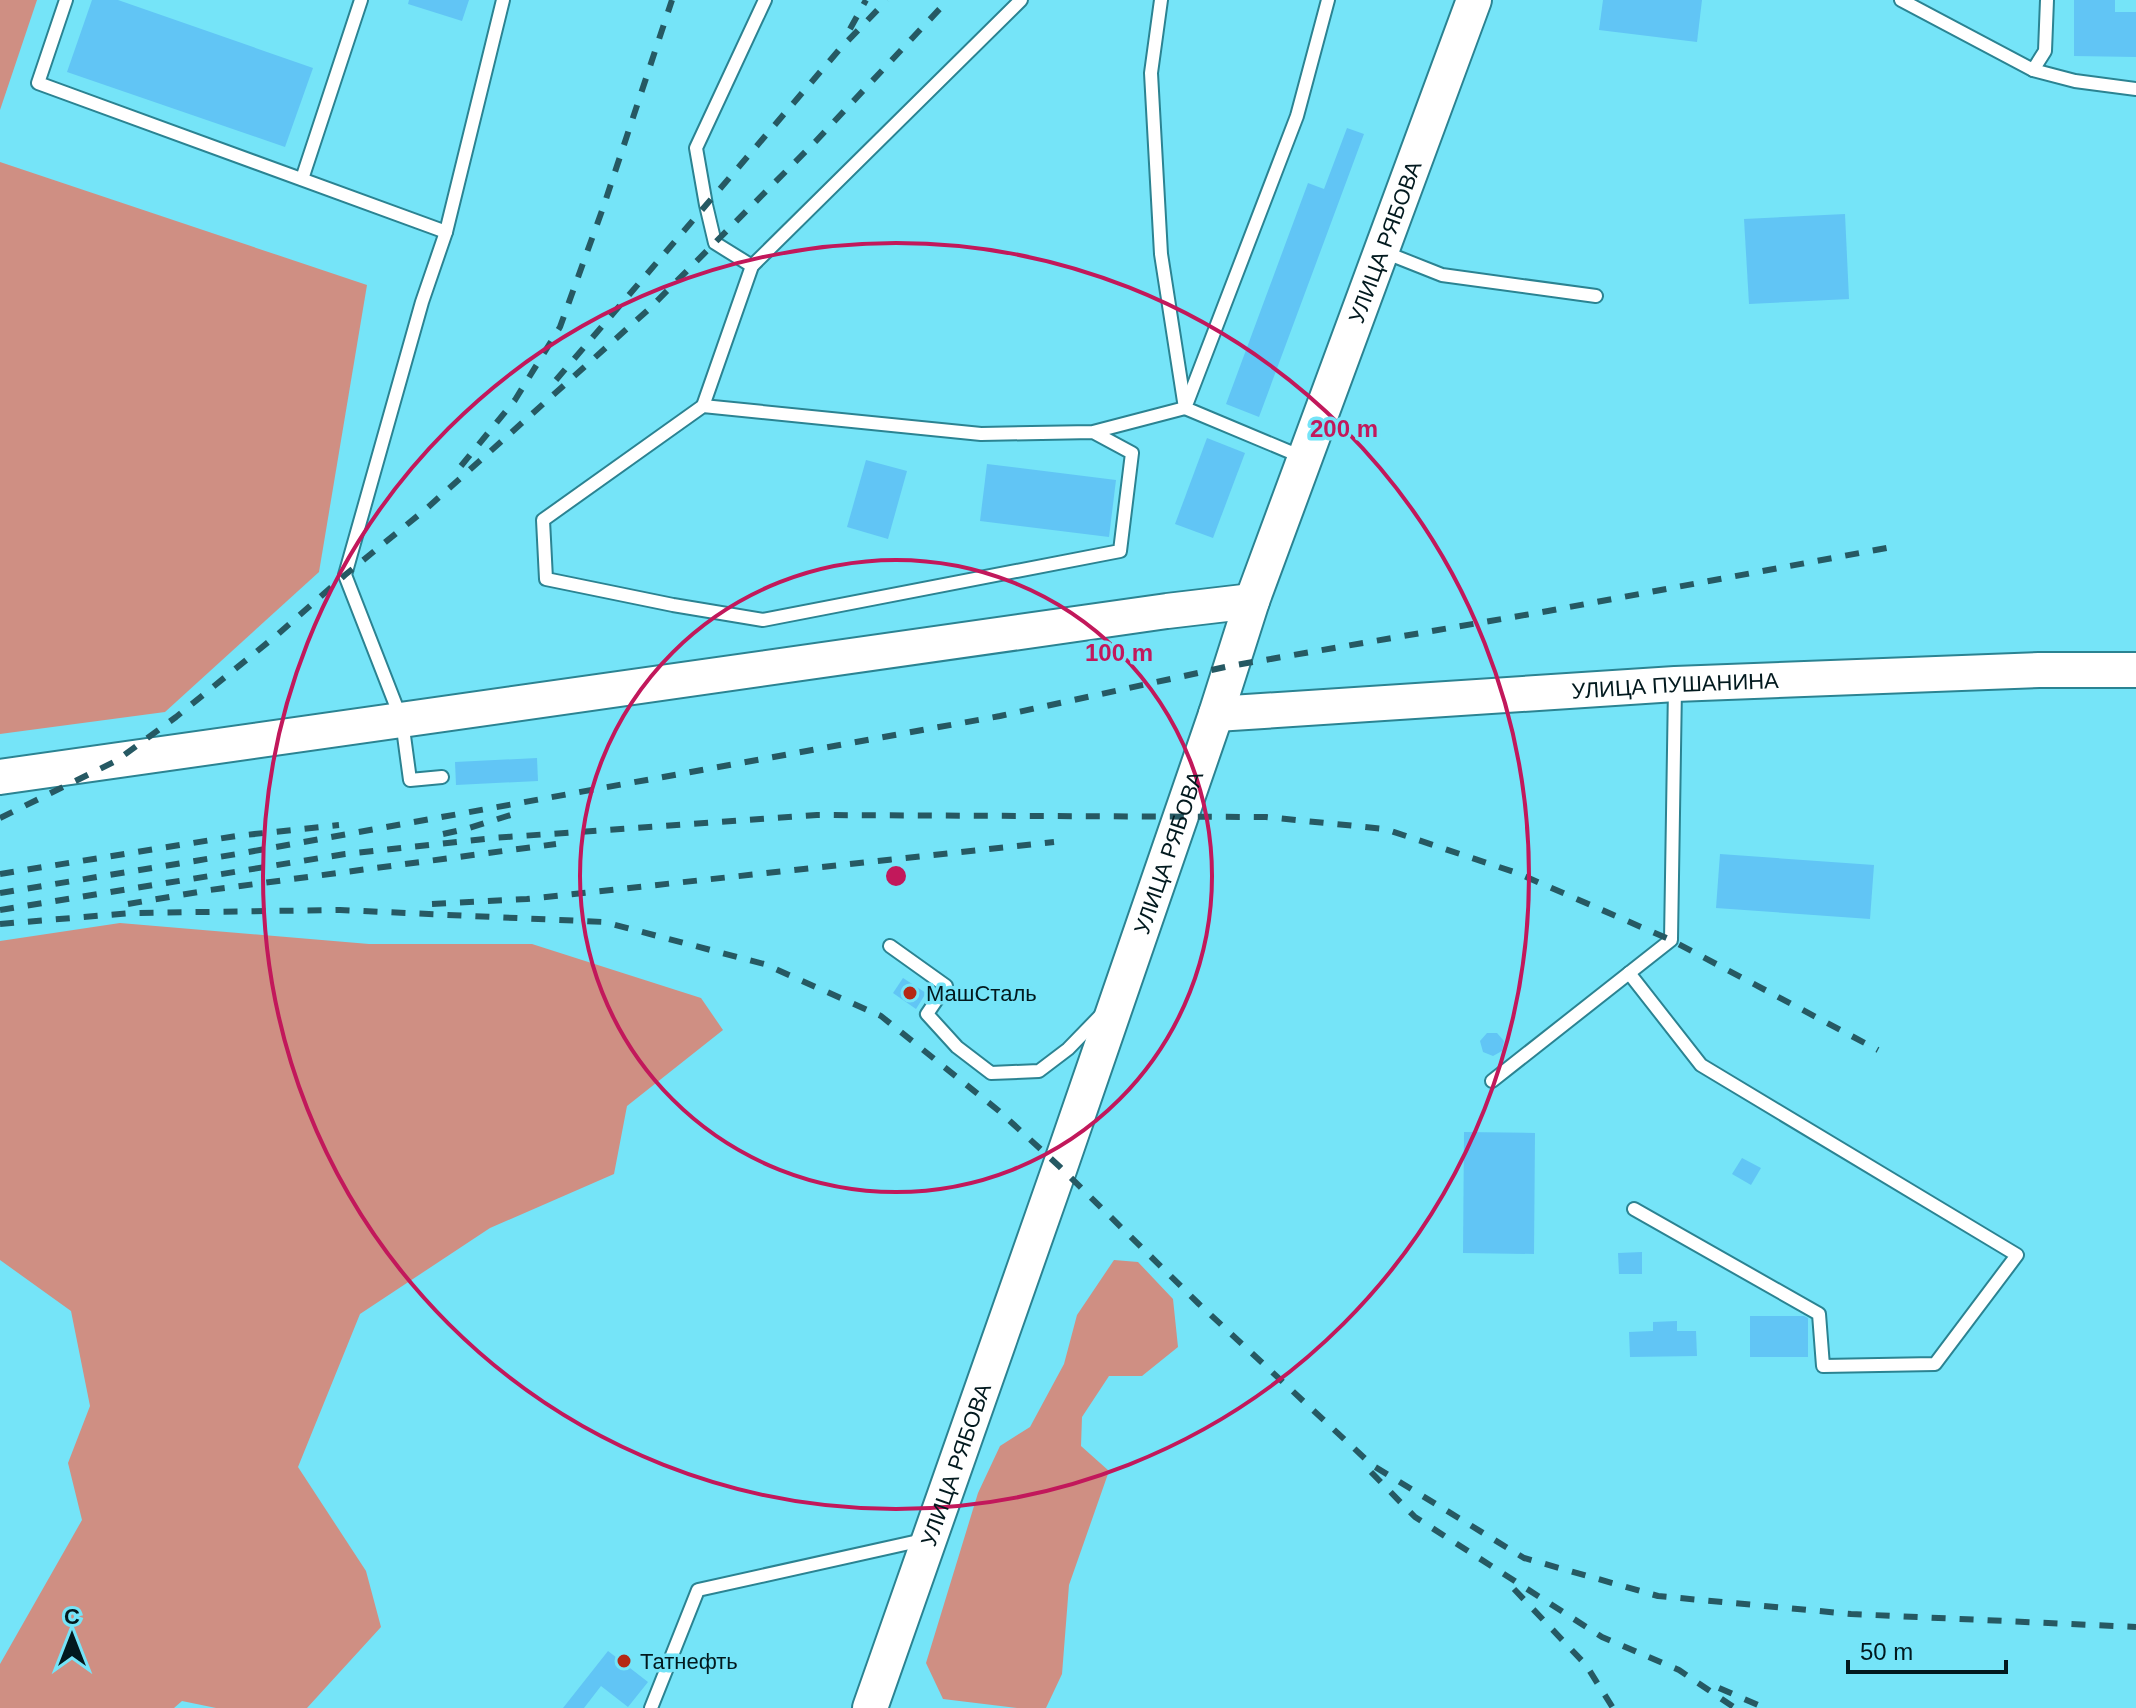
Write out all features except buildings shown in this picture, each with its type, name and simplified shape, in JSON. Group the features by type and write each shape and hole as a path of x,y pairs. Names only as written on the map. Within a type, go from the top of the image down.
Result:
{"street":[{"name":"УЛИЦА РЯБОВА","path":"870,1708 1216,714 1252,601 1474,0"},
{"path":"0,777 1252,601"},
{"name":"УЛИЦА ПУШАНИНА","path":"1216,714 1675,684 2039,670 2136,670"}],"lane":[{"path":"66,0 38,83 446,232"},
{"path":"302,179 361,0"},
{"path":"442,777 410,780 402,721 345,575 422,302 446,232 503,0"},
{"path":"752,266 715,243 696,148 765,0"},
{"path":"1021,0 752,266 703,406 543,520 546,579 763,620 1120,551 1132,453 1093,432"},
{"path":"1161,0 1151,73 1161,254 1185,408"},
{"path":"1185,408 1297,116 1328,0"},
{"path":"1901,0 2033,70 2075,81 2136,89"},
{"path":"2033,70 2045,51 2047,0"},
{"path":"1381,251 1442,275 1596,296"},
{"path":"703,406 981,434 1093,432 1185,408 1305,458"},
{"path":"1492,1081 1671,940 1675,684"},
{"path":"890,946 946,986 927,1014 957,1047 991,1073 1039,1071 1068,1049 1117,998"},
{"path":"1629,973 1701,1065 2017,1255 1935,1364 1823,1366 1819,1314 1634,1209"},
{"path":"651,1708 698,1590 930,1538"}],"shaded area":[{"path":"0,0 37,0 0,110"},
{"path":"0,162 367,285 319,572 165,712 0,734"},
{"path":"120,923 369,944 532,944 701,998 723,1030 627,1106 614,1174 490,1228 360,1314 298,1467 366,1571 381,1627 307,1708 216,1708 182,1701 174,1708 0,1708 0,1664 82,1520 68,1463 90,1406 71,1311 0,1260 0,941"},
{"path":"1114,1260 1138,1262 1173,1299 1178,1347 1142,1376 1109,1376 1082,1417 1081,1446 1109,1471 1069,1585 1062,1674 1046,1708 1017,1708 943,1699 926,1663 978,1493 1000,1446 1030,1427 1064,1364 1077,1315"}],"railway":[{"path":"461,466 515,400 560,327 672,0"},
{"path":"850,29 866,0"},
{"path":"556,380 839,50 887,0"},
{"path":"0,818 116,761 277,635 426,509 649,309 816,141 948,0"},
{"path":"0,893 243,853 1000,716 1230,666 1897,546"},
{"path":"443,834 520,812"},
{"path":"0,910 345,854 493,838 817,815 1266,817 1385,829 1517,873 1671,940 1878,1050"},
{"path":"0,874 236,836 339,825"},
{"path":"432,904 527,899 1054,842"},
{"path":"128,904 210,890 556,844"},
{"path":"0,924 132,913 340,910 604,922 764,964 881,1016 999,1111 1372,1465 1524,1558 1658,1596 1851,1614 2136,1627"},
{"path":"1371,1472 1415,1517 1602,1637 1679,1670 1735,1708"},
{"path":"1514,1589 1586,1665 1613,1708"},
{"path":"1719,1688 1765,1708"}],"place":[{"name":"МашСталь","path":"910,993"},
{"name":"Татнефть","path":"624,1661"}]}
